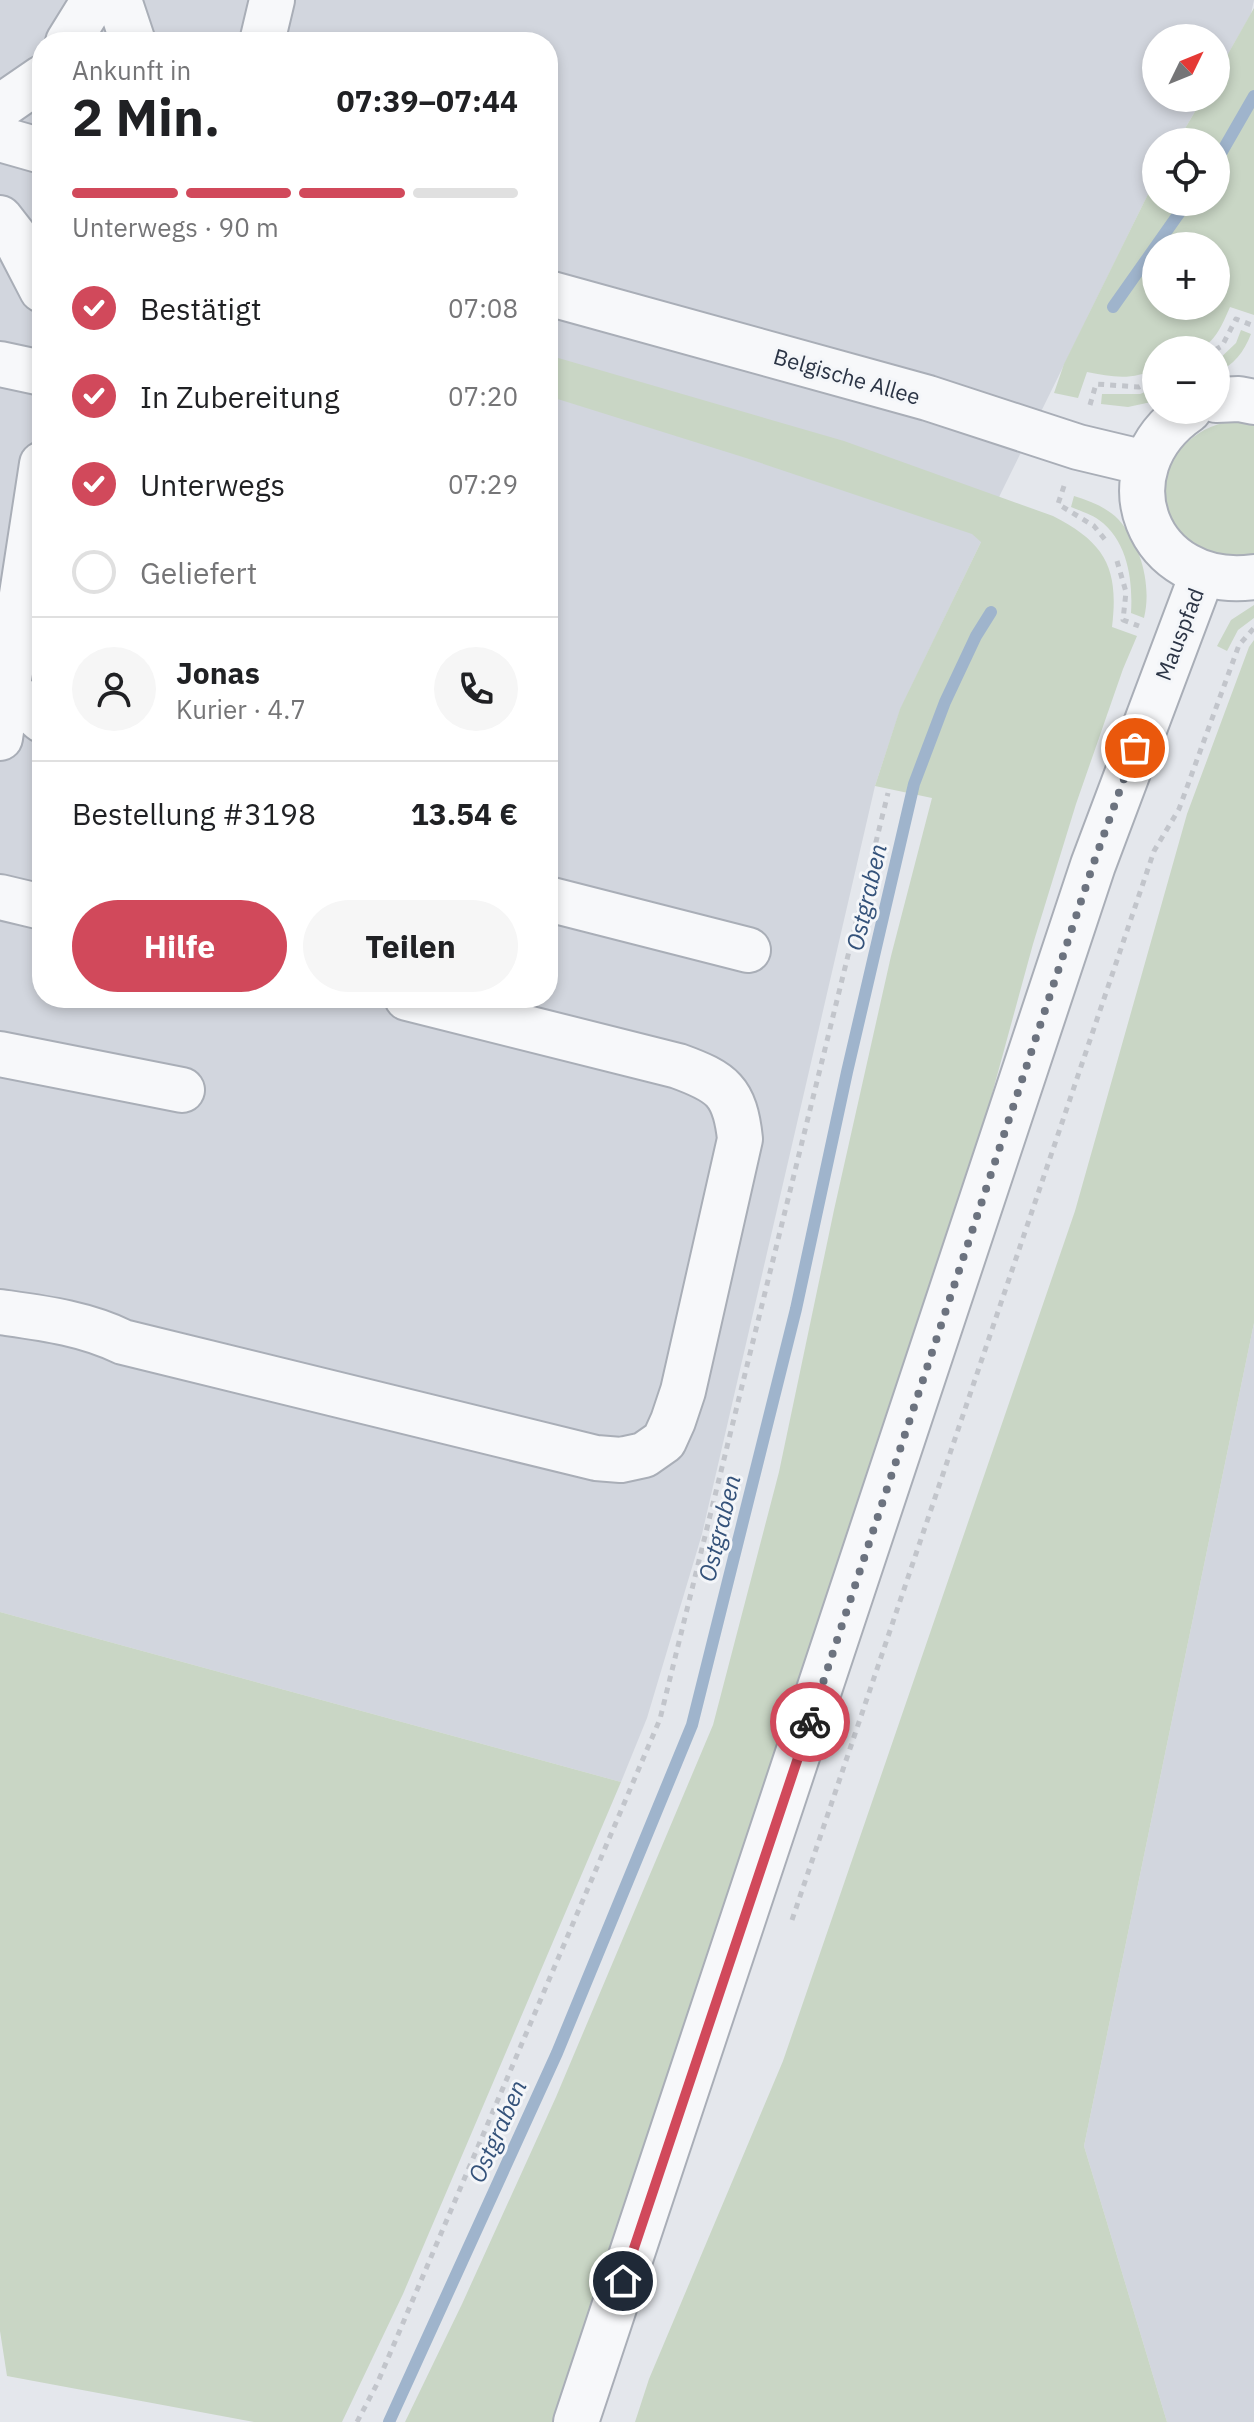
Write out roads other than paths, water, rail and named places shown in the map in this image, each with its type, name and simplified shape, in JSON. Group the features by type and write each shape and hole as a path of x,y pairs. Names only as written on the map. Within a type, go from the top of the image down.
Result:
{"street":[{"path":"74,32 94,0"},
{"path":"106,32 110,0"},
{"path":"119,0 130,32"},
{"path":"264,32 272,0"},
{"path":"0,107 32,85"},
{"path":"0,139 32,148"},
{"path":"0,218 14,236 32,271"},
{"name":"Belgische Allee","path":"558,296 928,398 1078,447 1145,463"},
{"path":"0,364 32,371"},
{"path":"1230,399 1254,402"},
{"path":"1169,424 1145,463 1142,490 1147,517 1159,542 1178,561 1202,575 1231,580 1254,577"},
{"path":"0,738 32,533"},
{"name":"Mauspfad","path":"576,2422 1093,865 1202,575"},
{"path":"7,689 32,711"},
{"path":"0,897 32,905"},
{"path":"558,902 748,950"},
{"path":"0,1312 67,1322 123,1342 596,1458 621,1460 644,1455 664,1441 683,1391 740,1139 737,1110 724,1089 706,1076 678,1066 447,1008"},
{"path":"0,1054 182,1090"}],"waterway":[{"path":"1230,138 1254,96"},
{"path":"1166,232 1177,216"},
{"path":"1113,307 1142,266"},
{"name":"Ostgraben","path":"389,2422 557,2053 692,1725 796,1309 914,784 945,702 976,636 991,612"}]}
